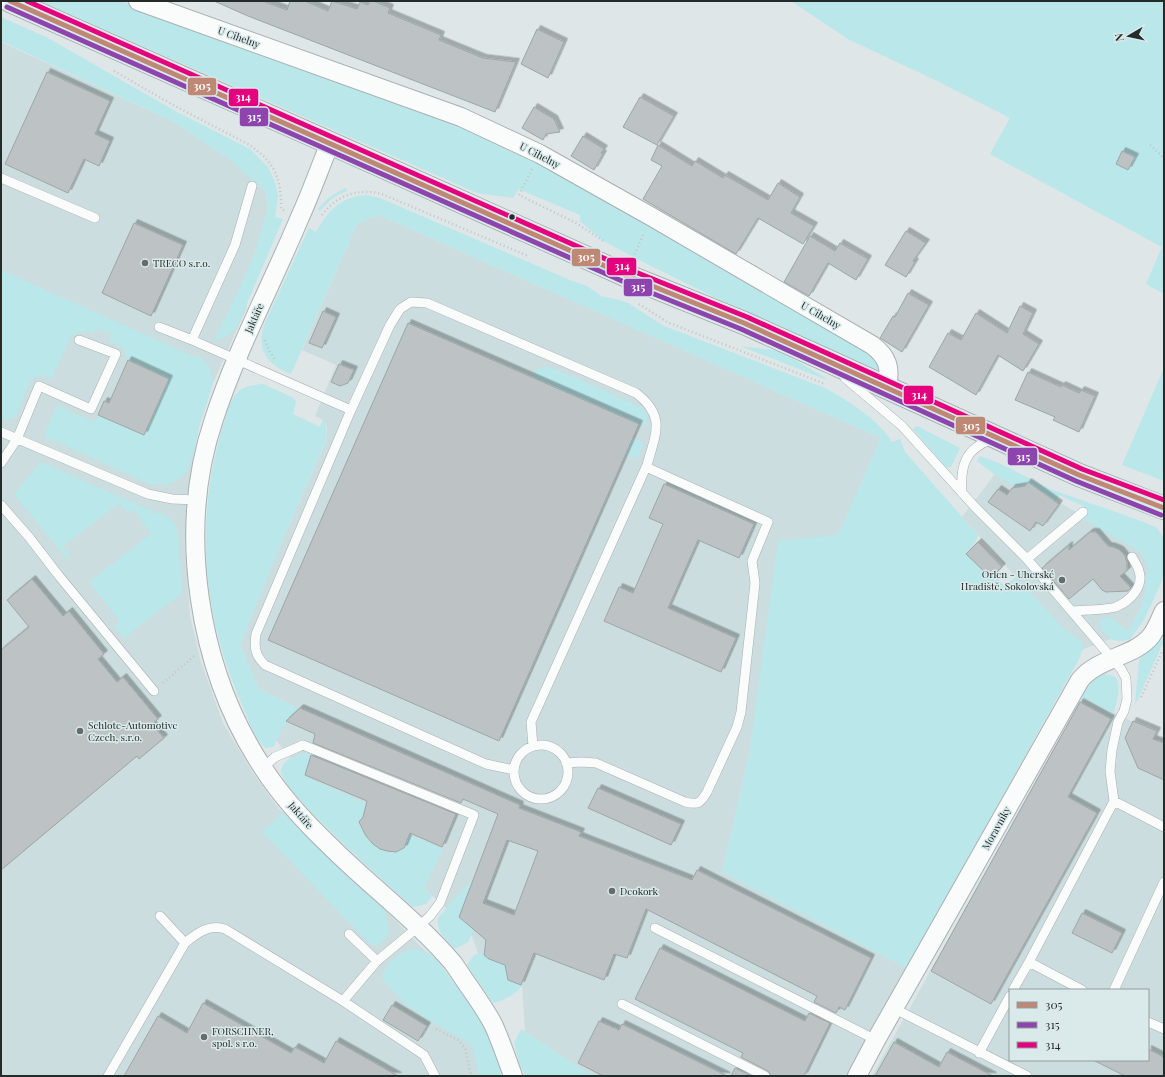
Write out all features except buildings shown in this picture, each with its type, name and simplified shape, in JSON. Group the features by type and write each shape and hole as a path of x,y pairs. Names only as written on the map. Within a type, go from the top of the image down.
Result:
{"main road":[{"path":"10,1 625,275 744,323 1079,475 1164,508"}],"street":[{"name":"U Cihelny","path":"138,1 461,117 540,154 652,217 872,345 882,354 889,368 889,376 886,387"},
{"name":"Jaktáře","path":"330,143 300,217 236,359 213,420 201,470 195,524 197,582 209,644 224,691 241,729 263,768 297,812 329,846 418,927 454,965 484,1008 494,1027 513,1076"},
{"name":"Moravníky","path":"857,1076 1080,680 1089,671 1100,664 1145,642 1156,628 1164,611"}],"lane":[{"path":"1,178 95,218"},
{"path":"192,340 235,245 252,186"},
{"path":"514,770 486,764 265,665 257,654 255,644 256,634 351,410 390,325 400,309 411,302 427,303 636,393 646,401 655,415 657,424 646,468 531,722 533,746"},
{"path":"159,327 351,410"},
{"path":"1,464 17,439 39,386 92,409 116,354 79,340"},
{"path":"815,355 864,392 902,426 975,507 1028,559 1121,669 1126,678 1127,699 1124,710 1118,722 1112,750 1110,771 1114,801 1015,989"},
{"path":"1,432 148,494 172,499 197,500"},
{"path":"962,493 962,472 964,462 975,448 996,437"},
{"path":"566,763 596,763 685,802 698,804 702,801 707,792 737,727 755,582 752,561 768,522 646,468"},
{"path":"1,505 29,537 59,576 154,691"},
{"path":"1028,559 1083,512"},
{"path":"1072,611 1116,607 1134,594 1137,591 1141,580 1139,570 1132,557"},
{"path":"263,768 275,757 303,745 474,815 440,903 430,916 377,961 343,1001"},
{"path":"541,745 556,750 564,758 567,772 566,780 562,788 556,794 539,798 531,797 518,786 514,770 516,761 521,753 533,746 541,745"},
{"path":"1114,801 1164,827"},
{"path":"1114,989 1164,882"},
{"path":"160,916 184,944"},
{"path":"108,1076 184,944 199,932 205,929 218,927 225,929 343,1001 424,1055 435,1076"},
{"path":"655,928 876,1040"},
{"path":"349,934 377,961"},
{"path":"1029,962 1080,989"},
{"path":"979,1053 1009,998"},
{"path":"622,1004 765,1076"},
{"path":"895,1009 979,1053 1027,1076"},
{"path":"1149,1022 1164,1029"}],"path":[{"path":"113,70 173,105 248,144 260,152 271,164 277,175 281,191 281,209 317,224 323,214 339,199 352,193 372,191 535,259"},
{"path":"1150,145 1164,158"},
{"path":"540,154 519,195 576,223 607,244"},
{"path":"625,275 652,217"},
{"path":"636,302 667,322 829,385"},
{"path":"265,337 270,352 277,363"},
{"path":"154,691 209,644"},
{"path":"1141,698 1164,648"},
{"path":"436,1029 458,1040 465,1048 471,1076"}],"shaded area":[{"path":"40,1 120,1 188,23 258,49 459,127 582,185 876,353 881,366 877,370 712,296 641,261 602,240 580,221 580,215 518,189 513,198 477,193"},
{"path":"791,1 1164,1 1164,294 1146,284 1162,247 990,154 1010,118 935,80 848,39"},
{"path":"1,17 48,38 177,112 250,149 268,167 275,182 278,196 275,217 283,219 237,327 233,332 214,341 252,261 268,209 266,192 233,162 174,122 1,41"},
{"path":"1,42 174,122 233,161 266,192 268,210 252,262 241,285 247,307 213,383 199,427 192,463 185,546 190,616 201,662 223,723 251,770 278,808 385,910 432,958 491,1043 502,1076 1,1076"},
{"path":"346,188 347,191 332,199 320,211 318,209 330,197"},
{"path":"367,195 380,198 587,286 601,296 628,303 664,326 825,388 843,399 871,418 892,442 900,439 905,452 978,535 976,541 967,552 994,575 1004,586 1016,577 1064,629 1081,641 1083,647 1080,657 907,968 722,872 749,755 778,541 838,535 881,438 379,215 357,224 291,374 275,366 265,354 261,340 265,323 309,228 316,232 326,217 336,206 349,199"},
{"path":"379,215 881,438 753,729 749,755 722,872 907,968 847,1076 595,1076 578,1067 525,1032 522,986 478,953 472,936 445,907 412,878 302,774 276,740 283,725 300,709 259,689 240,645 280,546 327,439 327,427 323,420 315,416 336,365 302,350 357,224"},
{"path":"1,270 195,357 196,355 204,360 209,366 213,383 199,427 192,460 183,476 175,481 164,484 150,484 44,436 55,408 59,406 95,422 98,415 144,435 169,379 128,360 122,347 109,341 112,334 96,328 93,334 85,331 71,336 52,379 39,375 29,383 16,417 5,420 1,419"},
{"path":"740,346 780,351 827,380"},
{"path":"551,367 641,407 648,416 647,424 637,426 531,379 537,369"},
{"path":"1164,368 1164,481 1122,465"},
{"path":"263,384 294,398 296,402 293,414 320,427 323,419 326,427 327,438 280,546 240,645 259,689 300,709 281,731 274,747 266,748 259,741 253,730 223,654 210,596 206,553 207,509 213,465 228,410 233,398 238,392 253,385"},
{"path":"917,426 960,448 951,467 945,467 913,429"},
{"path":"633,438 642,442 643,445 637,459 625,454"},
{"path":"980,456 1001,464 1050,489 1157,528 1164,538 1164,577 1144,620 1130,639 1124,641 1113,640 1101,629 1100,621 1109,617 1129,631 1144,600 1148,567 1139,551 1076,514 1083,506 1059,495 1057,501 1029,483 1022,490 995,475 977,461"},
{"path":"41,462 159,514 163,514 170,518 176,527 178,535 182,593 124,638 114,626 120,621 89,582 151,534 134,510 128,513 120,503 63,546 70,556 69,559 67,559 14,494"},
{"path":"999,469 1150,553 1144,600 1128,633 1081,650 962,517"},
{"path":"1164,638 1135,705 1139,661 1143,655"},
{"path":"1104,674 1114,676 1117,679 1118,693 1114,713 1079,696 1096,677"},
{"path":"1082,698 1157,733 1156,736 1164,740 1164,1076 872,1076"},
{"path":"306,753 312,754 306,777 416,824 411,835 443,849 424,889 432,896 426,904 413,907 318,819 286,783 281,772 286,761"},
{"path":"283,812 347,877 385,910 389,931 386,939 378,945 371,945 262,832"},
{"path":"476,875 459,918 474,930 468,942 455,949 440,932 438,918"},
{"path":"415,949 426,951 437,960 480,1018 491,1043 502,1076 479,1076 472,1045 425,1018 405,1004 383,981 384,973 392,961 404,952"},
{"path":"484,952 510,968 522,986 509,997 493,1003 467,965 474,955"},
{"path":"521,1029 578,1067 595,1076 526,1076 520,1066 514,1043"}],"transit line":[{"name":"305","path":"10,1 625,275 744,323 1079,475 1164,508"},
{"name":"314","path":"27,1 628,269 747,317 1082,469 1164,500"},
{"name":"315","path":"7,7 622,281 741,329 1076,481 1161,515"}],"place":[{"name":"TRECO s.r.o.","path":"145,263"},
{"name":"Orlen - Uherské Hradiště, Sokolovská","path":"1062,580"},
{"name":"Schlote-Automotive Czech, s.r.o.","path":"80,731"},
{"name":"Deokork","path":"612,891"},
{"name":"FORSCHNER, spol. s r.o.","path":"204,1037"}]}
